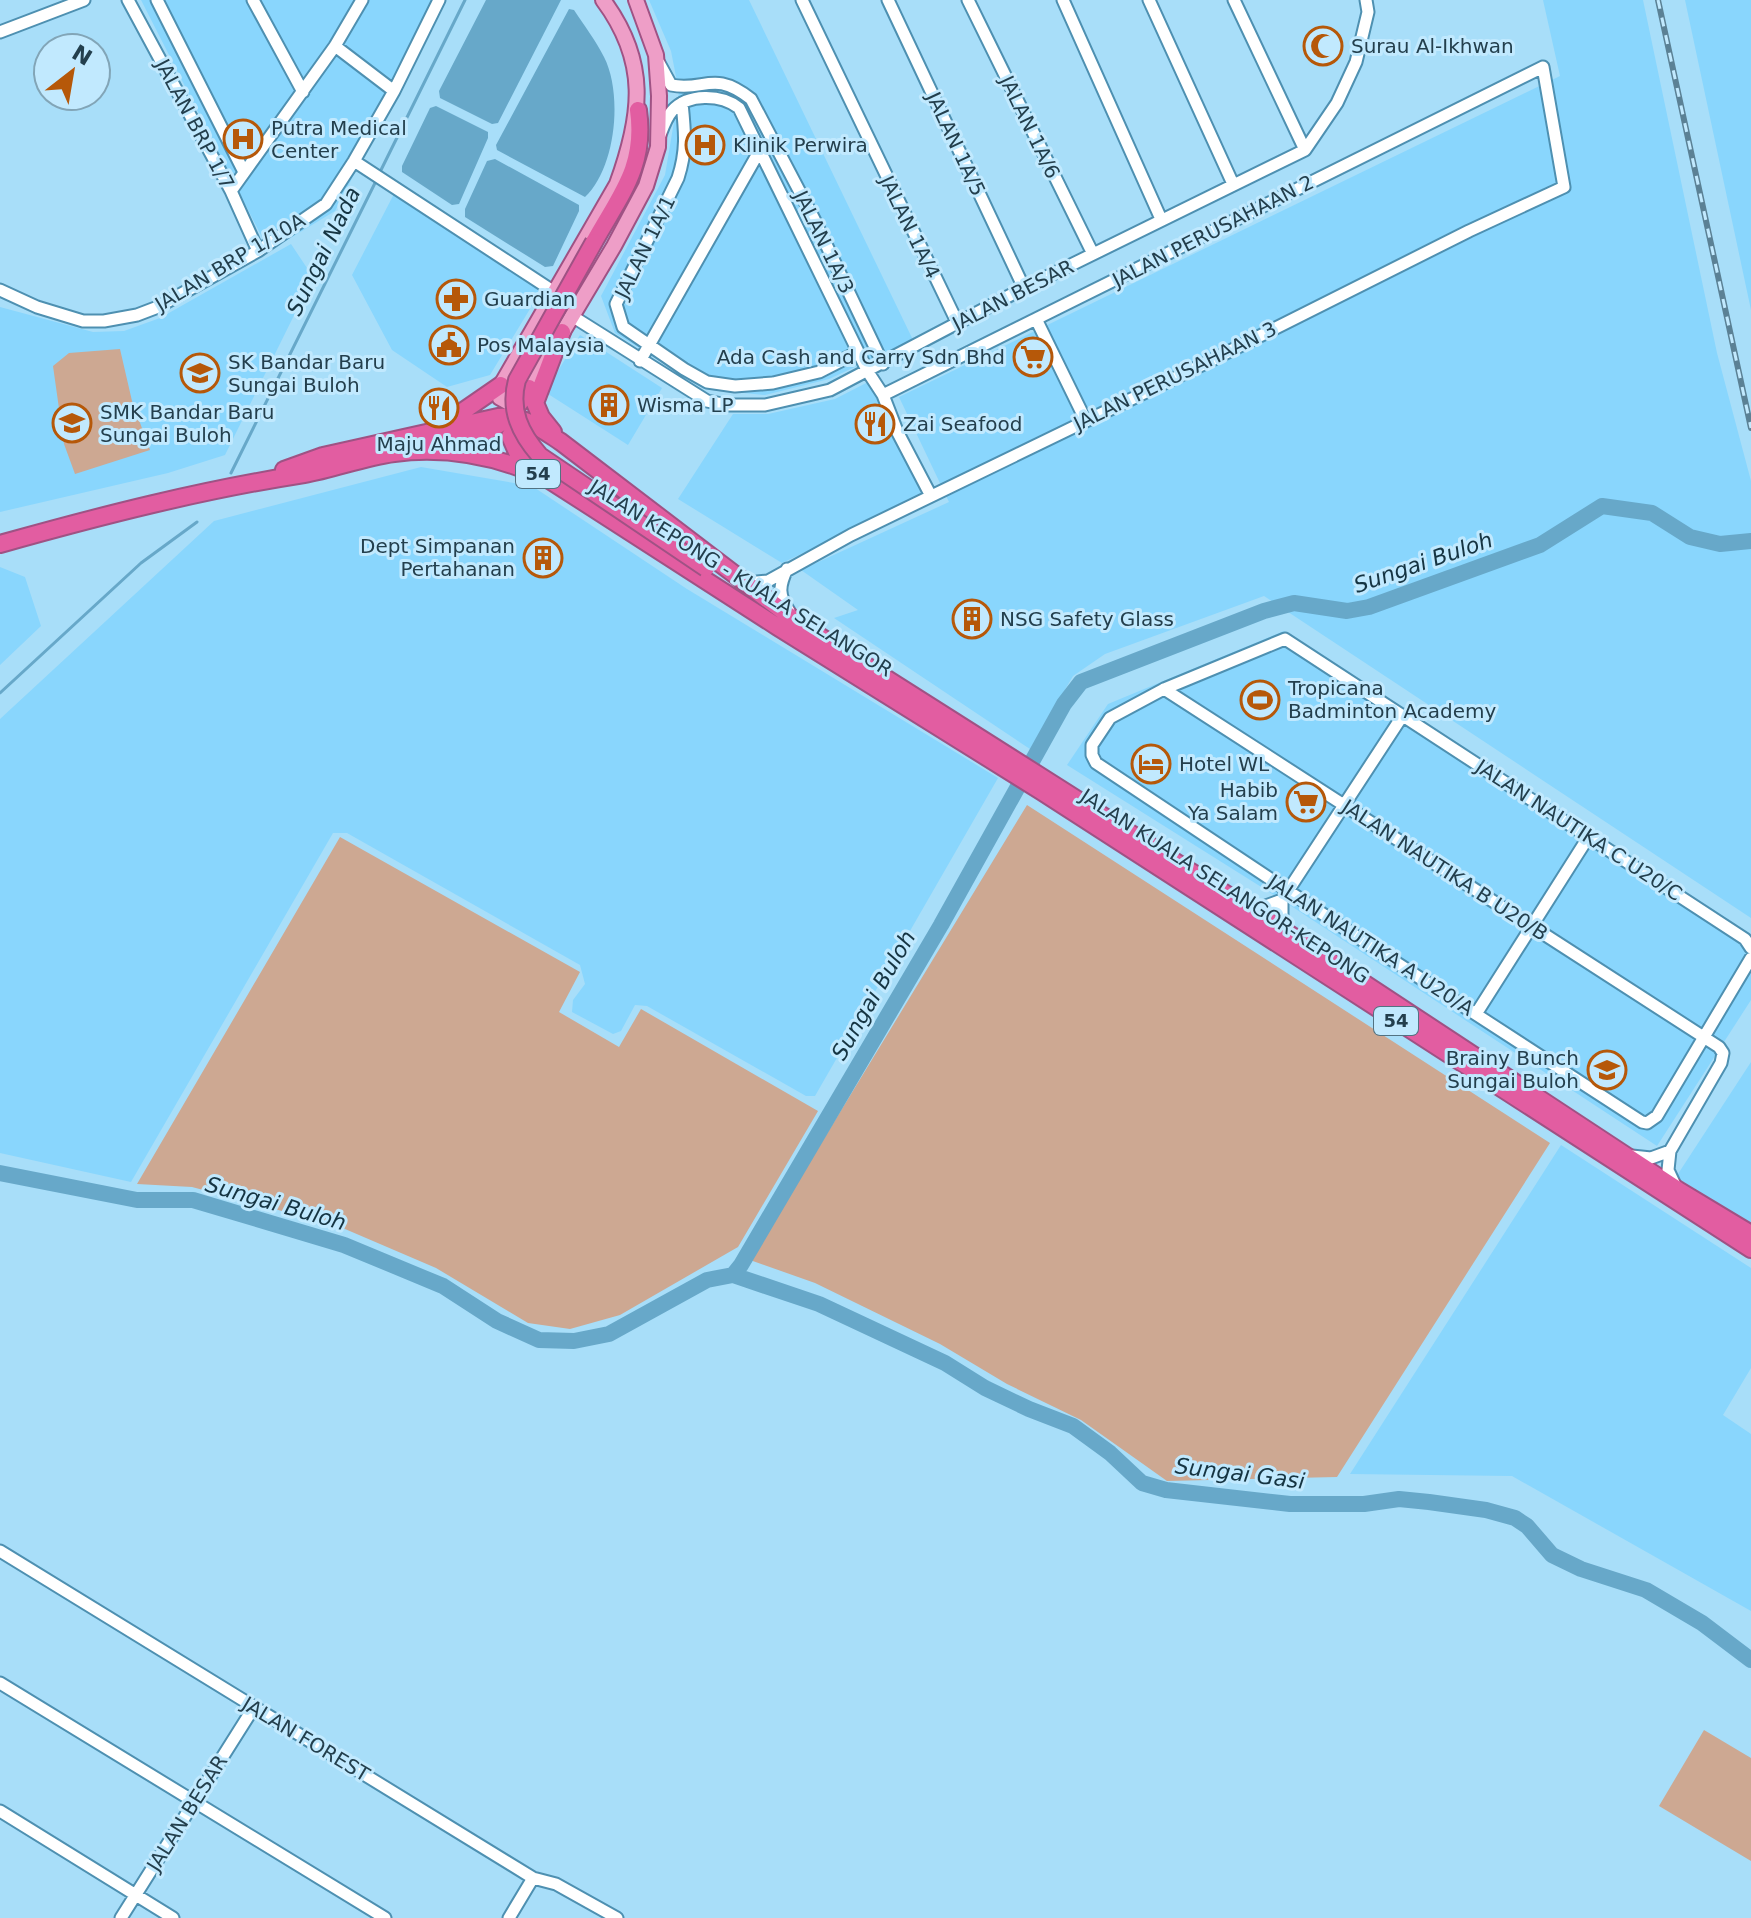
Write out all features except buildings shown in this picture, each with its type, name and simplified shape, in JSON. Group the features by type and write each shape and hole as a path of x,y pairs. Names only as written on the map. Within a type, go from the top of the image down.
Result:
{"highway":[{"path":"638,110 641,133 639,155 631,177 525,360 514,392 517,423 524,438 540,456 706,568 751,601 778,627"},
{"path":"561,442 541,417 535,403 562,332"},
{"path":"432,432 501,385"},
{"path":"394,453 497,428 529,388"},
{"name":"JALAN KEPONG - KUALA SELANGOR","path":"260,480 323,456 432,432 509,416 531,423"},
{"path":"531,423 513,429 511,443 527,462 548,479"},
{"name":"54","path":"531,423 561,442 746,583"},
{"name":"JALAN KEPONG - KUALA SELANGOR","path":"0,544 176,498 394,453 471,455 497,459 548,479 778,627 1014,766"},
{"name":"JALAN KEPONG - KUALA SELANGOR","path":"746,583 797,622 1045,786"},
{"name":"JALAN KUALA SELANGOR-KEPONG","path":"1045,786 1289,934 1678,1190 1751,1234"},
{"name":"JALAN KUALA SELANGOR-KEPONG","path":"1045,786 1751,1249"}],"main road":[{"path":"603,0 615,17 631,54 638,110 628,155 617,184 501,385 500,398 509,403 529,388 646,186 660,136 656,55 636,0"}],"street":[{"path":"0,32 84,0"},
{"name":"JALAN BRP 1/7","path":"128,0 231,191 258,251"},
{"path":"157,0 244,172"},
{"path":"253,0 303,92"},
{"path":"231,191 335,46 362,0"},
{"name":"JALAN BRP 1/10A","path":"0,290 37,307 83,321 104,321 137,315 158,307 258,251 326,204 394,91 439,0"},
{"name":"JALAN 1A/4","path":"802,0 958,324"},
{"name":"JALAN 1A/5","path":"888,0 1024,288"},
{"name":"JALAN 1A/6","path":"968,0 1093,254"},
{"path":"1063,0 1161,219"},
{"path":"1149,0 1233,184"},
{"path":"1234,0 1305,150"},
{"path":"1305,150 1337,103 1356,62 1368,12 1366,0"},
{"path":"335,46 394,91"},
{"name":"JALAN 1A/3","path":"656,55 671,85 726,84 738,88 751,99 814,219 883,364"},
{"name":"JALAN PERUSAHAAN 2","path":"883,395 1543,67 1564,187"},
{"path":"660,136 672,111 682,103 704,98 701,83"},
{"name":"JALAN 1A/3","path":"704,98 730,101 739,108 931,496"},
{"name":"JALAN 1A/1","path":"682,103 687,144 678,178 616,304 623,327 707,382 735,386 773,383 819,372 858,352"},
{"path":"640,361 760,150"},
{"name":"JALAN BESAR","path":"572,316 707,401 727,405 765,405 830,390 1024,288 1305,150"},
{"path":"354,161 556,293"},
{"name":"JALAN PERUSAHAAN 3","path":"746,583 768,581 787,568 1085,419 1564,187"},
{"path":"1036,319 1085,419"},
{"path":"787,568 779,589 782,600 797,622"},
{"name":"JALAN NAUTIKA C U20/C","path":"1164,689 1285,639 1745,939 1751,948"},
{"name":"JALAN NAUTIKA A U20/A","path":"1164,689 1110,718 1092,745 1096,763 1285,895 1476,1014 1636,1119 1647,1123 1657,1116 1703,1035"},
{"name":"JALAN NAUTIKA B U20/B","path":"1164,689 1717,1044 1723,1053 1721,1063 1670,1151"},
{"path":"1289,934 1282,917 1285,895 1403,715"},
{"path":"1476,1014 1589,836"},
{"path":"1246,907 1263,907 1285,895"},
{"path":"1703,1035 1751,959"},
{"path":"1626,1155 1651,1158 1670,1151 1668,1170 1678,1190"},
{"name":"JALAN FOREST","path":"0,1551 533,1878 556,1884 617,1918"},
{"path":"0,1683 385,1918"},
{"name":"JALAN BESAR","path":"121,1918 254,1707"},
{"path":"0,1811 173,1918"},
{"path":"509,1918 533,1878"}],"shaded area":[{"path":"141,0 445,0 335,211 269,251"},
{"path":"486,0 561,0 498,123 492,124 440,98 439,91"},
{"path":"649,0 749,0 913,340 829,379 765,395 705,389 615,333 601,296 665,175 679,92 671,51"},
{"path":"1543,0 1643,0 1717,353 1751,481 1751,918 1264,596 1105,654 1073,676 1030,749 834,618 858,610 801,570 949,502 899,397 1560,76"},
{"path":"1685,0 1751,0 1751,310"},
{"path":"569,9 574,10 601,51 610,72 615,110 610,150 604,168 585,197 497,150 496,145"},
{"path":"436,106 488,132 459,204 452,205 402,172 402,166 430,108"},
{"path":"495,159 579,205 553,266 545,267 465,217 465,209 487,161"},
{"path":"395,192 542,289 490,375 447,387 392,350 352,275"},
{"path":"291,244 313,277 225,455 168,473 0,512 0,307 93,332 124,331 160,318"},
{"path":"580,335 662,388 628,445 545,392"},
{"path":"120,349 132,401 150,450 75,474 64,444 53,366 69,353"},
{"path":"870,381 926,495 782,563 678,499 733,414 768,414 835,399"},
{"path":"421,467 532,486 687,589 998,778 815,1096 806,1096 647,1006 635,1005 621,1031 613,1034 572,1012 573,1000 585,984 580,965 347,833 333,833 131,1182 0,1153 0,719 214,521"},
{"path":"0,567 25,577 41,626 0,665"},
{"path":"1284,631 1751,935 1751,1000 1657,1146 1282,900 1067,765 1108,704"},
{"path":"1027,805 1550,1143 1337,1477 1167,1481 1081,1420 1007,1384 940,1344 815,1283 750,1260"},
{"path":"340,837 580,972 559,1012 619,1047 641,1009 818,1111 738,1247 620,1315 570,1329 528,1323 436,1268 338,1226 192,1187 137,1184"},
{"path":"1751,1062 1751,1224 1676,1177"},
{"path":"1561,1145 1751,1268 1751,1368 1723,1415 1751,1434 1751,1611 1512,1476 1350,1474"},
{"path":"1704,1730 1751,1758 1751,1861 1659,1806"}],"waterway":[{"name":"Sungai Nada","path":"380,172 465,0"},
{"name":"Sungai Nada","path":"231,473 377,179"},
{"name":"Sungai Buloh","path":"0,1173 137,1200 193,1200 344,1245 443,1286 497,1321 539,1340 574,1341 609,1334 707,1280 733,1275 741,1265 941,925 1064,704 1081,682 1264,611 1294,603 1347,611 1369,607 1540,545 1602,506 1652,513 1690,537 1720,544 1751,541"},
{"name":"Sungai Nada","path":"0,693 141,563 197,522"},
{"name":"Sungai Gasi","path":"733,1275 819,1304 945,1363 985,1388 1073,1426 1110,1453 1142,1483 1166,1490 1290,1504 1364,1504 1399,1499 1486,1510 1515,1518 1527,1526 1552,1555 1581,1569 1646,1590 1702,1623 1751,1660"}],"railway":[{"path":"1658,0 1751,428"}],"place":[{"name":"Surau Al-Ikhwan","path":"1323,46"},
{"name":"Putra Medical Center","path":"243,139"},
{"name":"Klinik Perwira","path":"705,145"},
{"name":"Guardian","path":"456,299"},
{"name":"Pos Malaysia","path":"449,345"},
{"name":"Ada Cash and Carry Sdn Bhd","path":"1033,357"},
{"name":"SK Bandar Baru Sungai Buloh","path":"200,373"},
{"name":"Wisma LP","path":"609,405"},
{"name":"Maju Ahmad","path":"439,408"},
{"name":"SMK Bandar Baru Sungai Buloh","path":"72,423"},
{"name":"Zai Seafood","path":"875,424"},
{"name":"Dept Simpanan Pertahanan","path":"543,558"},
{"name":"NSG Safety Glass","path":"972,619"},
{"name":"Tropicana Badminton Academy","path":"1260,700"},
{"name":"Hotel WL","path":"1151,764"},
{"name":"Habib Ya Salam","path":"1306,802"},
{"name":"Brainy Bunch Sungai Buloh","path":"1607,1070"}]}
